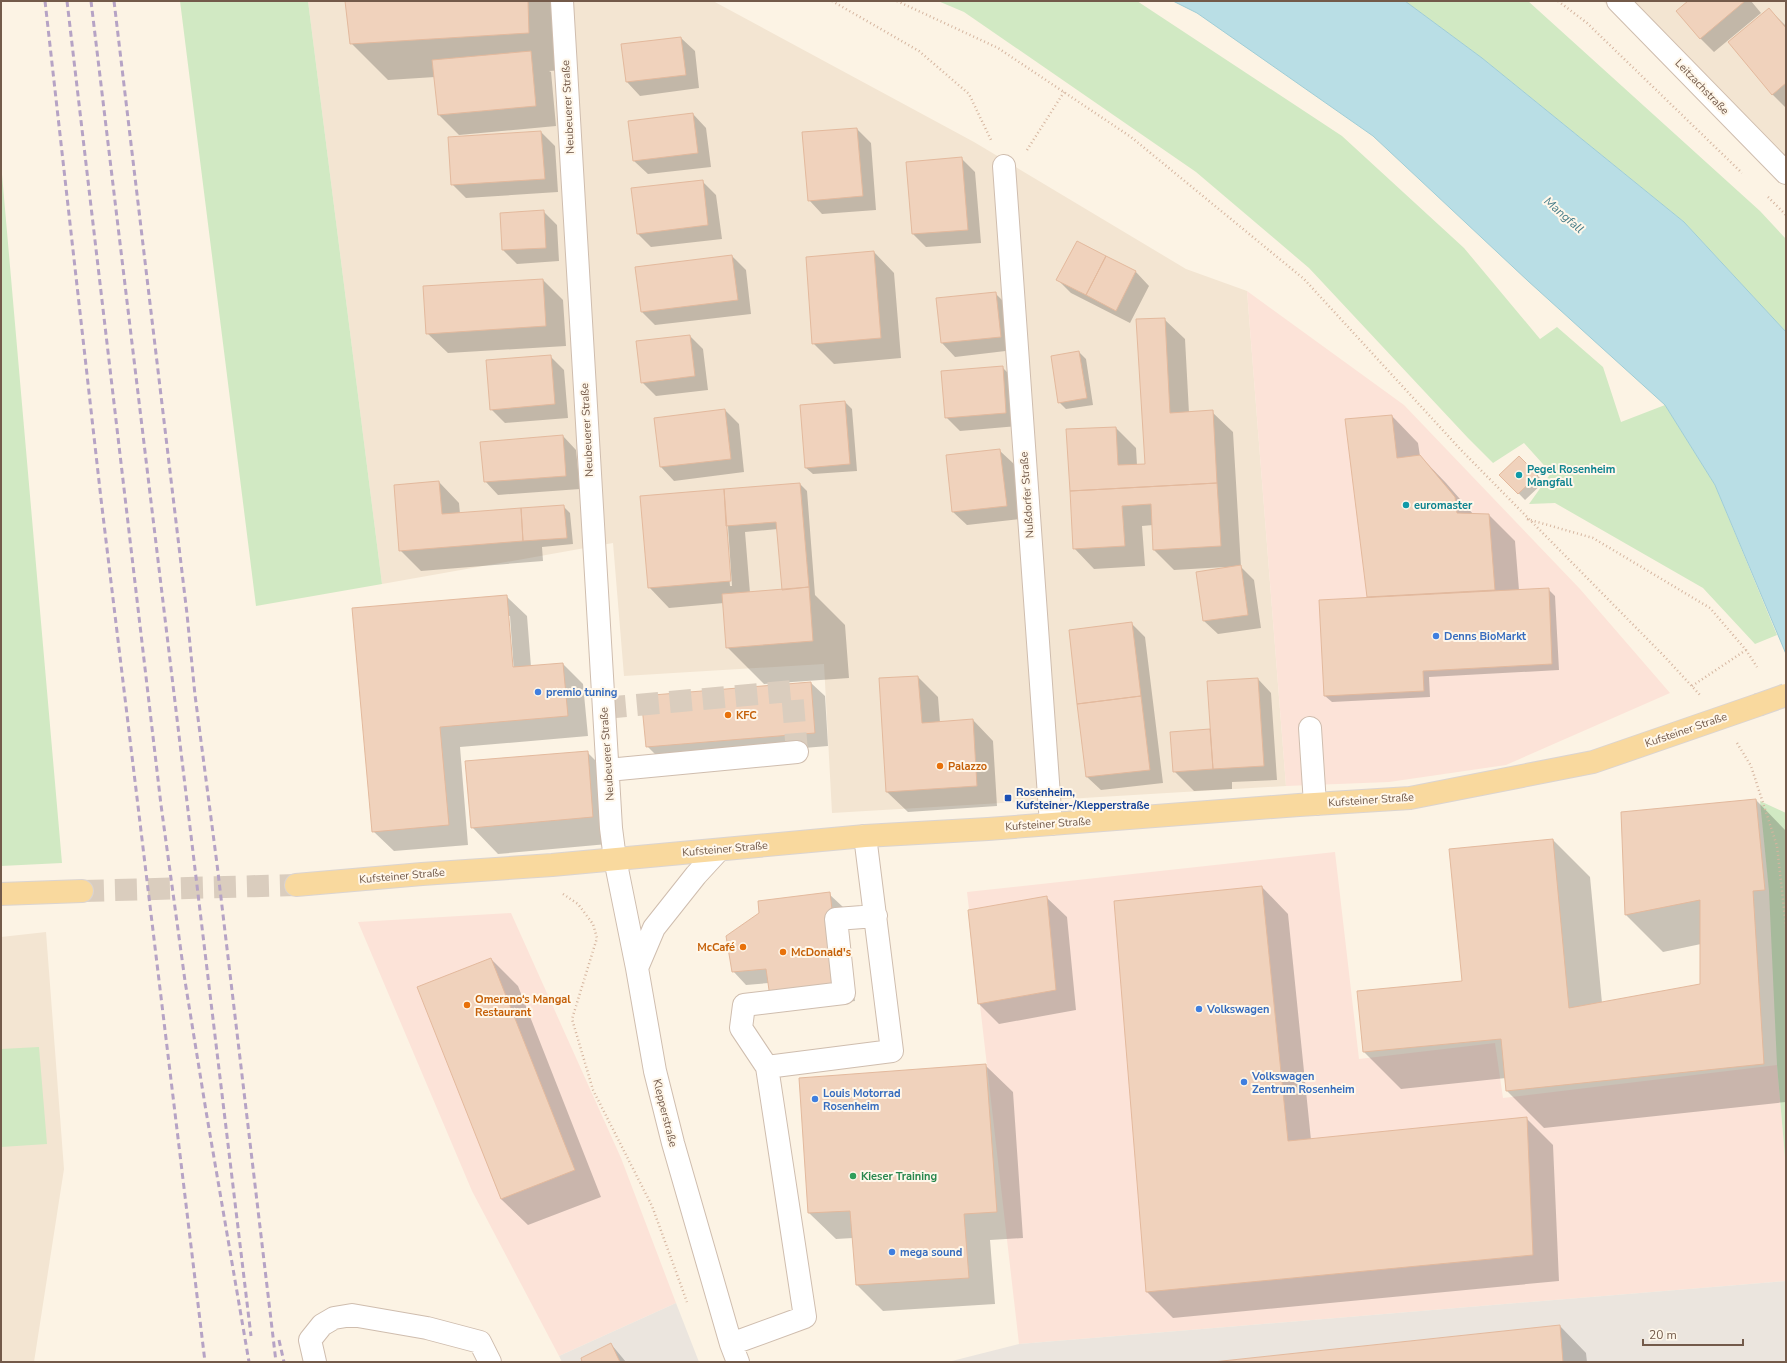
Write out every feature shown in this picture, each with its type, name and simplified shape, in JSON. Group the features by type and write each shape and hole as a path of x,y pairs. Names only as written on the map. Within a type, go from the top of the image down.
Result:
{"main road":[{"name":"Kufsteiner Straße","path":"296,885 615,859 865,836 1410,798 1593,762 1721,719 1786,695"},
{"path":"1,894 82,891"}],"street":[{"name":"Neubeuerer Straße","path":"562,1 608,770 615,859"},
{"name":"Leitzachstraße","path":"1618,1 1786,173"},
{"name":"Nußdorfer Straße","path":"1004,166 1051,824"},
{"path":"1310,728 1315,804"},
{"path":"608,770 797,752"},
{"path":"767,1067 892,1051 865,836"},
{"path":"637,968 654,928 696,875 719,850"},
{"name":"Klepperstraße","path":"615,859 637,968 655,1071 672,1143 734,1353"},
{"path":"734,1353 805,1317 767,1067 741,1028 744,1005 844,993 836,919 876,916"},
{"path":"315,1362 310,1340 322,1325 334,1318 352,1315 426,1328 480,1342 490,1362"}],"path":[{"path":"832,1 919,51 969,94 1004,166 1027,149 1064,92"},
{"path":"897,1 998,48 1131,137 1304,279 1461,450 1527,519 1606,596 1692,686 1721,719 1751,766 1777,846 1786,927"},
{"path":"1558,1 1587,23 1746,176"},
{"path":"1763,193 1786,215"},
{"path":"1527,519 1593,538 1710,608 1746,650 1757,667"},
{"path":"1692,686 1746,650"},
{"path":"558,890 578,904 593,924 596,938 572,1018 593,1090 652,1206 687,1303"}],"shaded area":[{"path":"308,1 713,1 974,142 1186,269 1247,291 1286,786 832,813 824,664 624,676 613,543 382,584"},
{"path":"1603,1 1786,1 1786,185 1763,157"},
{"path":"1247,291 1404,405 1580,589 1670,693 1506,765 1389,782 1286,786"},
{"name":"Volkswagen Zentrum Rosenheim","path":"1335,852 1359,1059 1495,1043 1503,1098 1777,1065 1786,1169 1786,1281 1019,1344 967,892"},
{"path":"511,913 621,1158 676,1303 559,1356 472,1191 358,922"},
{"path":"46,932 64,1169 34,1362 1,1362 1,937"},
{"path":"1786,1281 1786,1362 948,1362 1019,1344"},
{"path":"676,1303 699,1362 562,1362 559,1356"}],"green space":[{"path":"180,1 308,1 382,584 256,606"},
{"path":"938,1 1137,1 1342,136 1464,248 1540,339 1557,327 1603,367 1621,422 1665,405 1715,485 1777,635 1755,644 1703,588 1555,503 1529,504 1551,473 1524,443 1493,463 1309,268 1196,172 964,12"},
{"path":"1405,1 1528,1 1760,211 1786,239 1786,332 1684,222 1482,58"},
{"path":"1,163 62,863 1,866"},
{"path":"1760,801 1786,813 1786,1169 1777,1065 1769,891"},
{"path":"39,1047 47,1144 1,1147 1,1049"}],"water":[{"name":"Mangfall","path":"1173,1 1405,1 1482,58 1684,222 1786,332 1786,654 1715,485 1665,405 1528,281 1373,136 1197,13"}],"building":[{"path":"345,1 528,1 529,33 350,44"},
{"path":"1688,1 1745,1 1700,39 1676,11"},
{"path":"1769,8 1786,28 1786,83 1772,95 1728,42"},
{"path":"681,37 686,75 626,82 621,44"},
{"path":"531,51 536,106 438,115 432,60"},
{"path":"693,113 698,153 633,161 628,121"},
{"path":"857,128 863,196 808,201 802,132"},
{"path":"541,131 545,179 451,185 448,137"},
{"path":"962,157 968,230 912,234 906,162"},
{"path":"703,180 708,225 637,234 631,188"},
{"path":"544,210 546,248 502,250 500,213"},
{"path":"1077,241 1106,256 1086,295 1056,280"},
{"path":"874,251 881,338 812,344 806,257"},
{"path":"732,255 738,300 641,312 635,267"},
{"path":"1106,256 1136,271 1116,311 1086,295"},
{"path":"543,279 546,326 426,334 423,286"},
{"path":"996,292 1001,337 941,343 936,298"},
{"path":"1165,318 1170,413 1213,410 1217,483 1070,491 1066,429 1116,427 1118,465 1145,464 1136,319"},
{"path":"690,335 695,376 641,383 636,341"},
{"path":"1079,351 1087,398 1058,403 1051,356"},
{"path":"551,355 555,404 490,410 486,360"},
{"path":"1003,366 1006,413 945,418 941,371"},
{"path":"845,401 850,464 805,468 800,405"},
{"path":"725,409 731,459 660,467 654,418"},
{"name":"euromaster","path":"1392,415 1397,458 1420,455 1455,497 1457,513 1489,514 1495,590 1367,597 1345,419"},
{"path":"563,435 566,476 484,482 480,442"},
{"path":"1000,449 1007,506 952,512 946,455"},
{"name":"Pegel Rosenheim Mangfall","path":"1519,456 1538,475 1518,494 1499,475"},
{"path":"439,481 442,514 521,508 523,541 399,551 394,485"},
{"path":"800,483 809,587 782,590 776,522 726,526 724,489"},
{"path":"1217,483 1221,546 1153,550 1151,504 1122,506 1125,546 1073,549 1070,491"},
{"path":"724,489 731,581 648,588 640,496"},
{"path":"564,505 567,538 523,541 521,508"},
{"path":"1241,565 1248,615 1203,621 1196,572"},
{"path":"809,587 813,641 726,648 722,594"},
{"name":"Denns BioMarkt","path":"1549,588 1552,664 1423,671 1424,691 1324,696 1319,600"},
{"path":"507,595 513,667 563,663 568,716 440,727 449,825 372,832 352,608"},
{"path":"1132,622 1141,696 1077,704 1069,630"},
{"path":"918,676 922,723 973,719 977,786 886,792 879,678"},
{"path":"1258,678 1264,766 1213,769 1207,681"},
{"name":"KFC","path":"811,682 815,733 646,747 641,696"},
{"path":"1141,696 1150,770 1086,777 1077,704"},
{"path":"1210,729 1213,769 1173,772 1170,732"},
{"path":"588,751 593,817 471,828 465,761"},
{"path":"1756,799 1765,890 1753,891 1764,1064 1506,1091 1501,1039 1363,1052 1357,991 1462,981 1449,849 1553,839 1569,1008 1700,984 1700,900 1625,915 1621,812"},
{"name":"Volkswagen","path":"1262,886 1288,1141 1527,1117 1533,1255 1146,1292 1114,901"},
{"name":"McDonald's","path":"830,892 841,988 770,997 766,969 732,972 726,936 759,913 758,901"},
{"path":"1047,896 1056,990 978,1004 968,910"},
{"path":"491,958 575,1170 501,1199 417,987"},
{"path":"986,1064 997,1212 964,1214 969,1278 856,1285 850,1211 808,1213 799,1078"},
{"path":"1560,1325 1563,1362 1213,1362"},
{"path":"611,1343 620,1362 582,1362 581,1358"}],"tunnel":[{"path":"604,708 792,691 797,752"},
{"path":"82,891 296,885"}],"railway":[{"path":"45,1 101,499 205,1362"},
{"path":"67,1 161,805 185,981 249,1362"},
{"path":"91,1 251,1336"},
{"path":"114,1 187,614 195,695 217,864 276,1362"},
{"path":"279,1340 284,1362"}],"place":[{"name":"Pegel Rosenheim Mangfall","path":"1519,475"},
{"name":"euromaster","path":"1406,505"},
{"name":"Denns BioMarkt","path":"1436,636"},
{"name":"premio tuning","path":"538,692"},
{"name":"KFC","path":"728,715"},
{"name":"Palazzo","path":"940,766"},
{"name":"Rosenheim, Kufsteiner-/Klepperstraße","path":"1008,798"},
{"name":"McCafé","path":"743,947"},
{"name":"McDonald's","path":"783,952"},
{"name":"Omerano‘s Mangal Restaurant","path":"467,1005"},
{"name":"Volkswagen","path":"1199,1009"},
{"name":"Volkswagen Zentrum Rosenheim","path":"1244,1082"},
{"name":"Louis Motorrad Rosenheim","path":"815,1099"},
{"name":"Kieser Training","path":"853,1176"},
{"name":"mega sound","path":"892,1252"}]}
